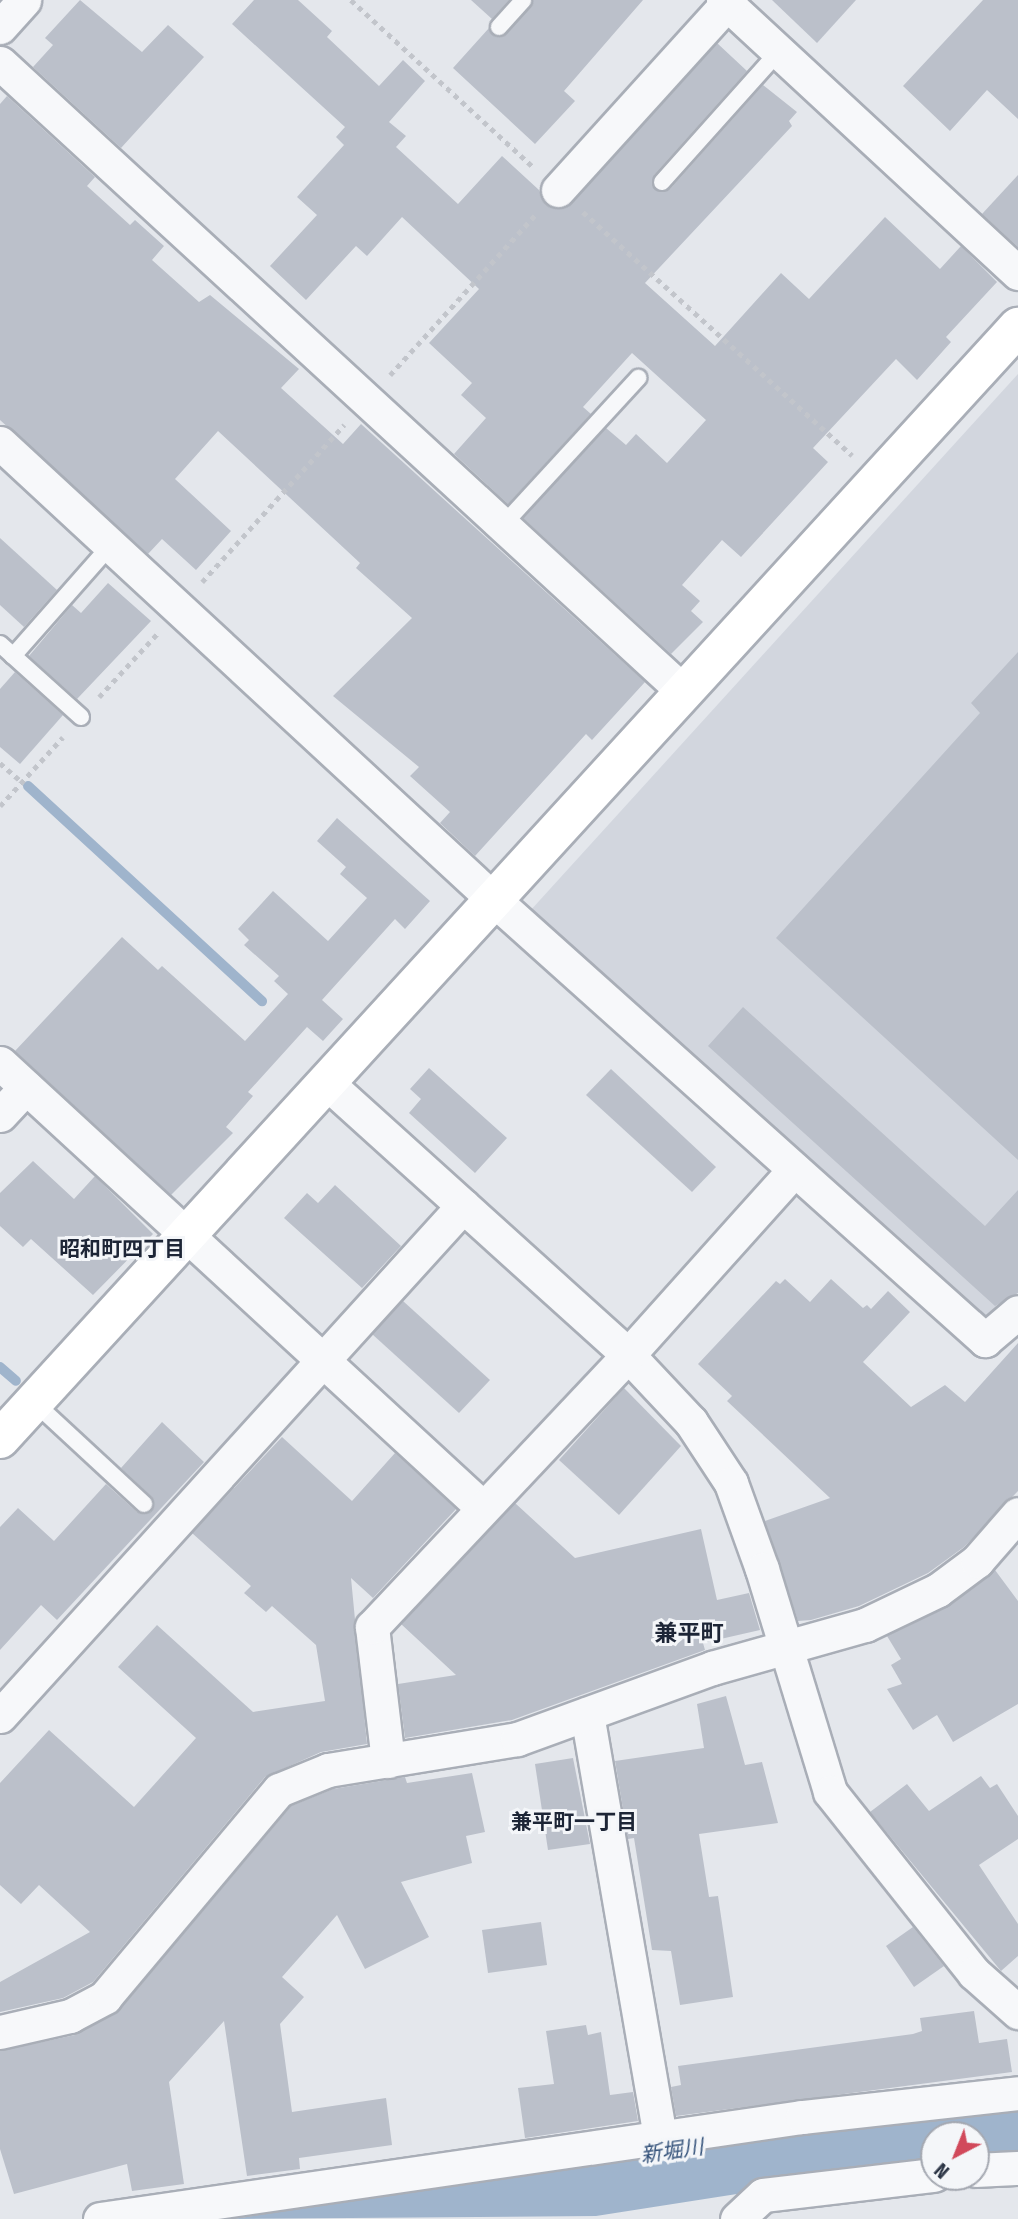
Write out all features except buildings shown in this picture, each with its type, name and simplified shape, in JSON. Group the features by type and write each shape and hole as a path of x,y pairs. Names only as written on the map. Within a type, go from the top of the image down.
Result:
{"street":[{"path":"0,27 24,0"},
{"path":"558,190 727,1 1018,273"},
{"path":"0,63 684,692"},
{"path":"0,1439 1018,327"},
{"path":"0,443 494,899 985,1340 1018,1312"},
{"path":"0,1063 482,1507"},
{"path":"326,1082 628,1355 691,1422 731,1483 785,1648 818,1763 844,1816 974,1973 1018,2012"},
{"path":"0,1115 26,1087"},
{"path":"388,1761 372,1627 482,1507 628,1355 794,1170"},
{"path":"0,1716 463,1206"},
{"path":"0,2032 70,2016 105,1997 279,1790 328,1770 517,1740 712,1668 865,1625 938,1590 977,1561 1018,1514"},
{"path":"587,1714 660,2137"},
{"path":"100,2219 660,2137 1018,2092"},
{"path":"990,2169 1018,2168"},
{"path":"737,2219 763,2195 920,2177"}],"lane":[{"path":"499,27 523,0"},
{"path":"662,182 779,51"},
{"path":"503,525 638,378"},
{"path":"13,656 111,545"},
{"path":"0,644 81,717"},
{"path":"34,1402 144,1504"}],"path":[{"path":"351,0 879,479"},
{"path":"0,806 558,190"},
{"path":"0,763 22,782"}],"shaded area":[{"path":"1018,374 1018,1287 982,1325 530,911"}],"water":[{"path":"1018,2104 1018,2153 990,2156 990,2121 920,2121 920,2165 596,2216 233,2219 553,2169"}],"waterway":[{"path":"28,786 262,1001"},
{"path":"0,1367 16,1381"}],"district":[{"name":"昭和町四丁目","path":"122,1249"},
{"name":"兼平町","path":"689,1633"},
{"name":"兼平町一丁目","path":"574,1822"}],"water label":[{"name":"新堀川","path":"672,2151"}]}
